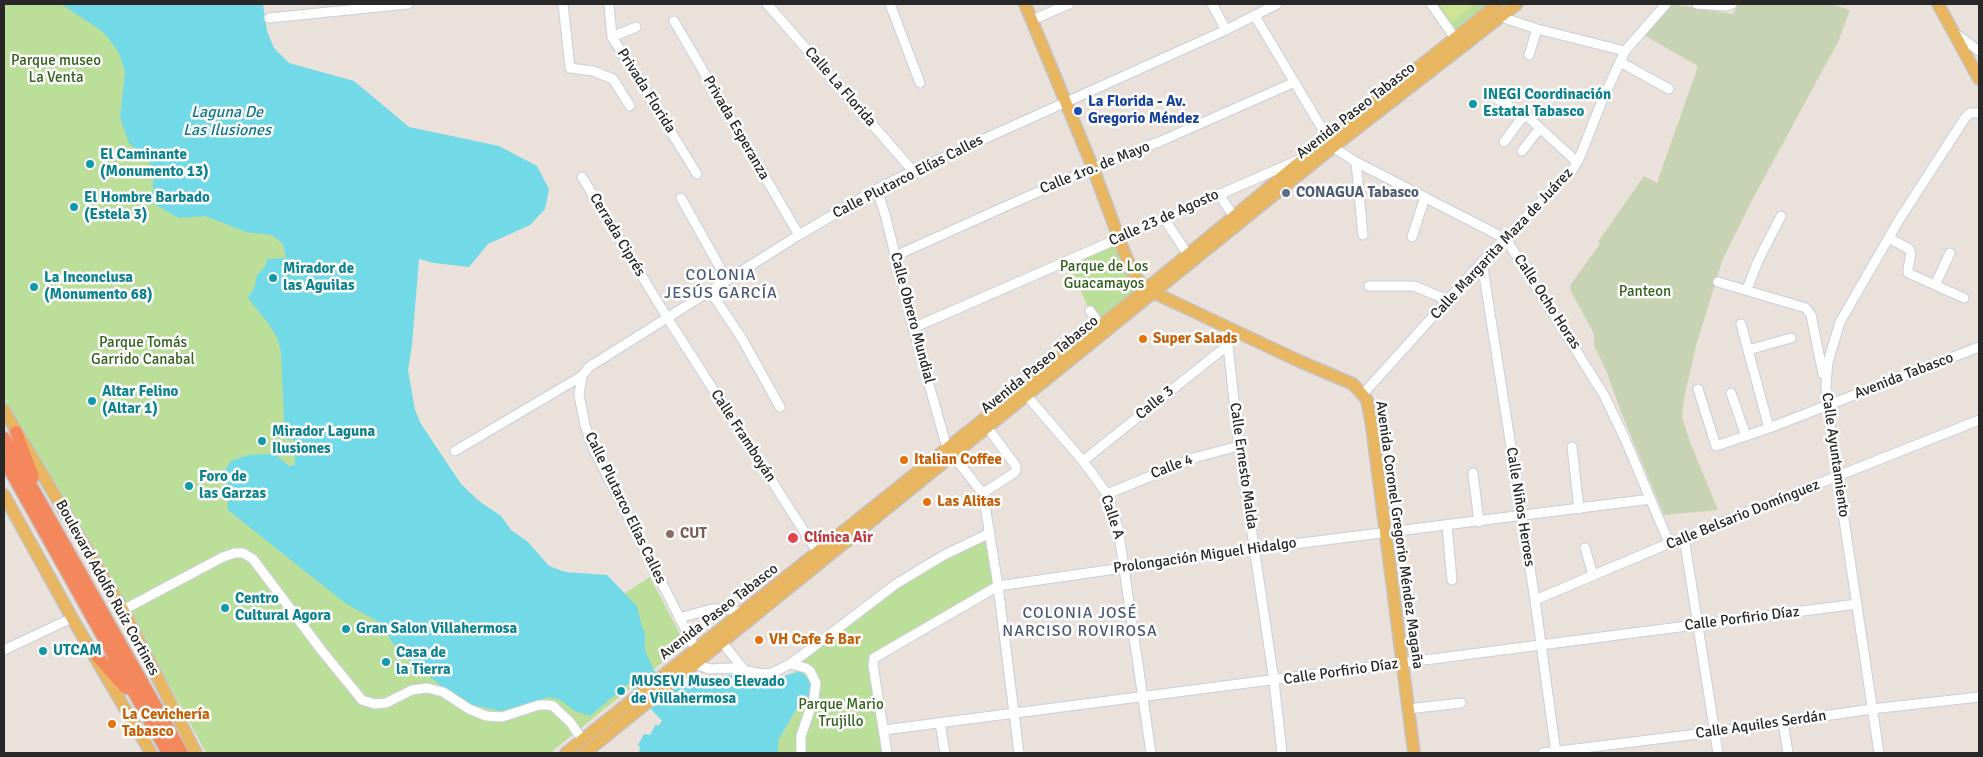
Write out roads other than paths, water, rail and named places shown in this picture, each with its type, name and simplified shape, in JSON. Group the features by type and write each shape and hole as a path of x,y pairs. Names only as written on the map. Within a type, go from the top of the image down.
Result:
{"highway":[{"path":"16,432 48,517"},
{"name":"Boulevard Adolfo Ruíz Cortines","path":"4,438 182,753"},
{"name":"Boulevard Adolfo Ruíz Cortines","path":"4,459 168,753"},
{"path":"89,648 141,705"}],"main road":[{"name":"Avenida Coronel Gregorio Méndez Magaña","path":"1025,4 1093,168 1130,267 1150,291 1226,328 1353,384 1363,394 1369,407 1372,427 1414,753"},
{"name":"Avenida Paseo Tabasco","path":"566,753 949,451 987,427 1027,396 1150,291 1498,4"},
{"name":"Avenida Paseo Tabasco","path":"585,753 696,664 1100,326 1150,291 1188,255 1306,157 1331,143 1517,4"},
{"path":"1938,4 1979,79"},
{"path":"1277,182 1278,167"},
{"path":"4,410 123,610 196,753"},
{"path":"4,495 89,648 151,753"}],"street":[{"path":"269,18 408,4"},
{"path":"563,4 570,68 594,71 613,79 630,106"},
{"name":"Privada Florida","path":"609,4 612,37 697,174"},
{"name":"Calle La Florida","path":"767,4 913,171"},
{"path":"890,4 920,83"},
{"path":"1032,20 1069,4"},
{"path":"1212,4 1226,30"},
{"name":"Calle Plutarco Elías Calles","path":"696,650 593,448 579,402 579,386 582,376 595,361 668,319 799,235 877,189 1226,30 1277,4"},
{"path":"1431,4 1455,38"},
{"name":"Calle Margarita Maza de Juárez","path":"1363,394 1482,262 1506,239 1577,162 1625,51 1666,4"},
{"path":"1697,4 1726,6 1732,4"},
{"name":"Calle Ocho Horas","path":"1255,16 1331,143 1356,162 1506,239 1604,395 1669,544"},
{"path":"1501,17 1537,29 1625,51"},
{"name":"Privada Esperanza","path":"674,21 799,235"},
{"path":"612,37 636,28"},
{"path":"1529,56 1537,29"},
{"path":"1953,32 1979,51"},
{"path":"1620,62 1669,89"},
{"name":"Calle 1ro. de Mayo","path":"895,256 1093,168 1161,142 1295,82"},
{"path":"1495,98 1524,115 1577,162"},
{"name":"Calle Ayuntamiento","path":"1879,753 1826,406 1829,355 1838,327 1889,238 1965,118 1970,113 1979,113"},
{"path":"1504,142 1524,115"},
{"path":"1522,151 1540,128"},
{"name":"Calle 23 de Agosto","path":"913,328 1278,167 1306,157"},
{"path":"1356,162 1363,235"},
{"name":"Cerrada Ciprés","path":"582,177 668,319"},
{"name":"Calle Obrero Mundial","path":"877,189 913,328 949,451"},
{"path":"1218,194 1234,217"},
{"path":"1412,237 1425,197"},
{"path":"681,198 727,280"},
{"path":"1747,289 1758,261 1781,216"},
{"path":"1164,218 1188,255"},
{"path":"1889,238 1909,249 1911,253 1908,273 1964,298"},
{"path":"1935,285 1950,253"},
{"name":"Calle Niños Heroes","path":"1482,262 1535,600 1556,752"},
{"path":"1718,282 1747,289 1808,309 1826,384"},
{"path":"1369,286 1414,286 1448,300"},
{"path":"710,292 741,337 780,407"},
{"path":"1090,311 1100,326"},
{"name":"Calle Framboyán","path":"668,319 818,553"},
{"path":"1741,324 1769,428"},
{"name":"Calle Ernesto Malda","path":"1226,328 1239,446 1274,681 1282,753"},
{"path":"1748,350 1791,338"},
{"name":"Calle 3","path":"1083,461 1228,345"},
{"name":"Avenida Tabasco","path":"1698,389 1716,446 1769,428 1979,347"},
{"path":"455,451 582,376"},
{"path":"1731,393 1746,436"},
{"name":"Calle A","path":"1027,396 1083,461 1106,494 1118,528 1151,753"},
{"path":"1978,420 1979,430"},
{"name":"Calle Belsario Domínguez","path":"1535,600 1684,537 1978,420"},
{"path":"982,493 1016,470 1016,466 987,427"},
{"name":"Calle 4","path":"1106,494 1197,458 1239,446"},
{"path":"1572,447 1579,508"},
{"path":"949,451 982,493 998,586 1019,753"},
{"path":"1473,473 1479,522"},
{"name":"Prolongación Miguel Hidalgo","path":"888,753 873,664 874,658 998,586 1254,549 1651,499"},
{"path":"1447,526 1452,580"},
{"path":"696,664 709,669 731,668 768,674 790,664 896,584 944,554 990,533"},
{"path":"1684,537 1718,753"},
{"path":"1585,548 1593,575"},
{"path":"123,610 224,557 235,553 243,553 253,560 362,700 375,704 386,703 412,690 427,688 443,692 469,709 486,716 502,716 539,705 548,705 553,706 570,722 582,739"},
{"name":"Calle Porfirio Díaz","path":"884,730 1857,604"},
{"path":"679,618 712,609 728,609 742,613"},
{"path":"4,650 72,618"},
{"path":"722,642 745,671"},
{"path":"790,664 806,668 810,671 816,683 814,698 801,736 801,753"},
{"name":"Calle Aquiles Serdán","path":"1543,753 1603,750 1872,709 1979,696"},
{"path":"1408,709 1461,703"},
{"path":"940,722 945,753"},
{"path":"1784,722 1788,753"}],"water":[{"name":"Laguna De Las Ilusiones","path":"61,4 263,4 267,31 274,48 289,63 354,81 409,127 499,146 537,166 549,189 545,209 530,225 488,244 469,267 434,263 419,259 412,345 408,370 415,410 421,424 461,484 479,501 501,516 511,530 528,542 549,566 565,572 607,575 637,606 645,632 645,650 653,669 658,674 692,684 699,680 730,675 769,681 793,673 800,672 805,675 810,682 809,696 802,699 778,741 778,753 639,753 640,747 638,745 644,734 650,735 656,724 658,726 662,721 628,684 590,716 575,711 560,700 549,697 501,711 463,703 406,658 391,641 384,625 345,603 228,510 225,476 226,469 231,461 248,455 275,454 289,466 295,465 294,440 285,439 281,353 278,339 248,298 255,286 257,275 265,267 267,259 286,258 283,244 272,235 246,232 205,216 179,218 152,203 154,172 148,160 129,143 120,118 125,72 119,53 106,35"}],"place":[{"name":"INEGI Coordinación Estatal Tabasco","path":"1473,104"},
{"name":"La Florida - Av. Gregorio Méndez","path":"1078,111"},
{"name":"El Caminante (Monumento 13)","path":"90,164"},
{"name":"CONAGUA Tabasco","path":"1286,193"},
{"name":"El Hombre Barbado (Estela 3)","path":"74,207"},
{"name":"Mirador de las Aguilas","path":"273,278"},
{"name":"La Inconclusa (Monumento 68)","path":"34,287"},
{"name":"Super Salads","path":"1143,339"},
{"name":"Altar Felino (Altar 1)","path":"92,401"},
{"name":"Mirador Laguna Ilusiones","path":"262,441"},
{"name":"Italian Coffee","path":"904,460"},
{"name":"Foro de las Garzas","path":"189,486"},
{"name":"Las Alitas","path":"927,502"},
{"name":"CUT","path":"670,534"},
{"name":"Clínica Air","path":"793,538"},
{"name":"Centro Cultural Agora","path":"225,608"},
{"name":"Gran Salon Villahermosa","path":"346,629"},
{"name":"VH Cafe & Bar","path":"759,640"},
{"name":"UTCAM","path":"43,651"},
{"name":"Casa de la Tierra","path":"386,662"},
{"name":"MUSEVI Museo Elevado de Villahermosa","path":"621,691"},
{"name":"La Cevichería Tabasco","path":"112,724"}],"district":[{"name":"COLONIA JESÚS GARCÍA","path":"721,285"},
{"name":"COLONIA JOSÉ NARCISO ROVIROSA","path":"1080,623"}],"park label":[{"name":"Parque museo La Venta","path":"56,70"},
{"name":"Parque de Los Guacamayos","path":"1104,276"},
{"name":"Panteon","path":"1645,292"},
{"name":"Parque Tomás Garrido Canabal","path":"143,352"},
{"name":"Parque Mario Trujillo","path":"841,714"}]}
